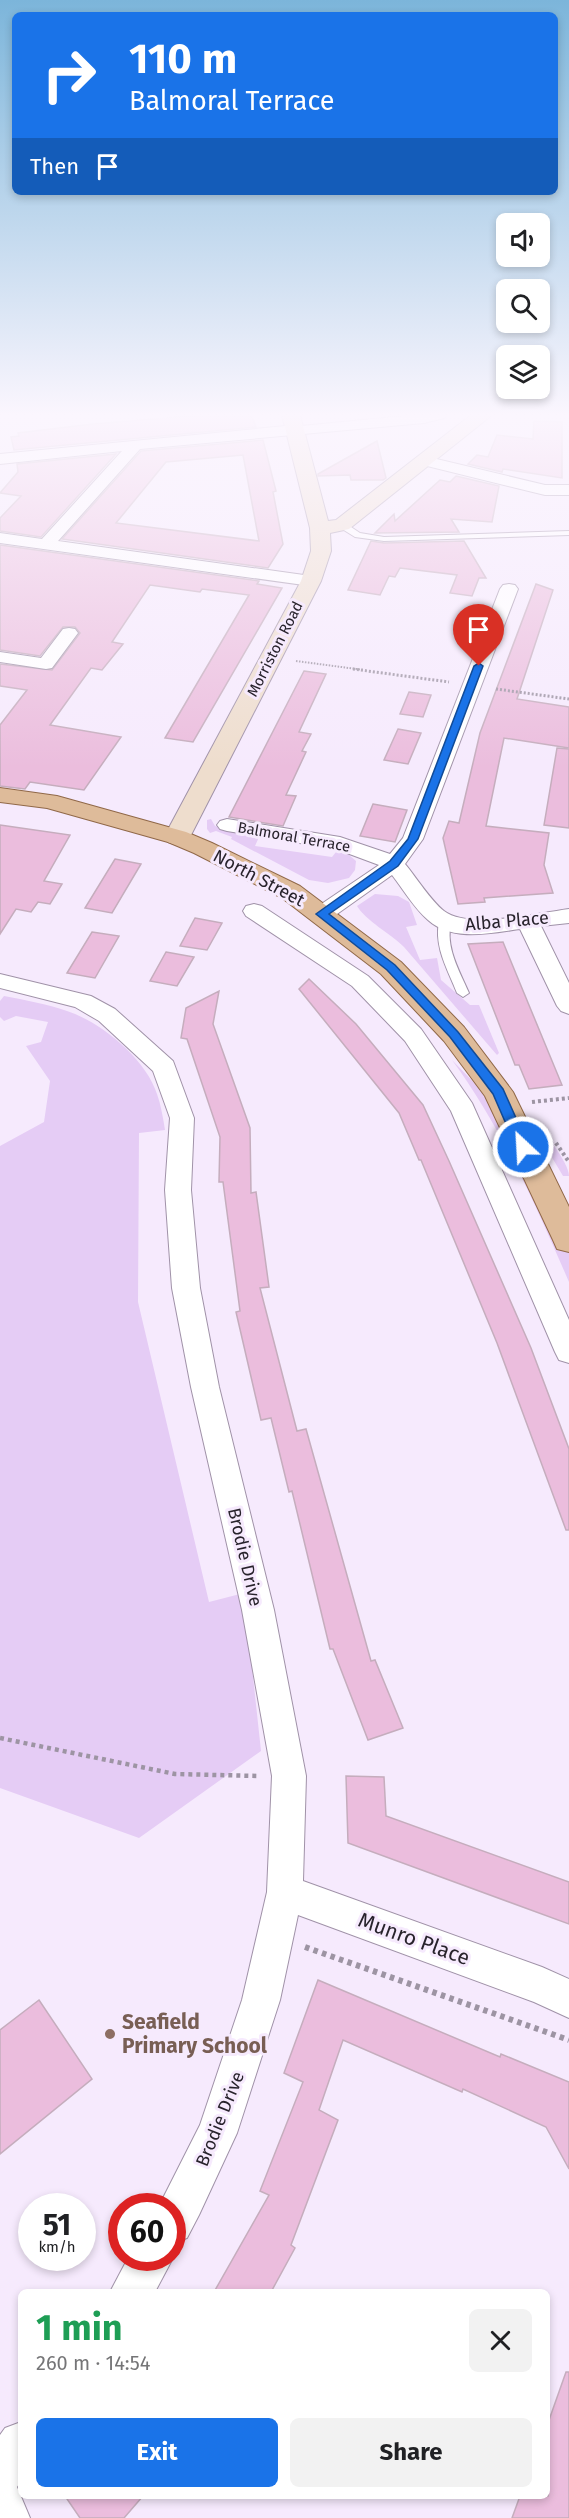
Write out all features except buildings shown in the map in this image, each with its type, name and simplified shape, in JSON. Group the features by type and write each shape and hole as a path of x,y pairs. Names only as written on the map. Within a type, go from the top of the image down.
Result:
{"main road":[{"name":"Morriston Road","path":"177,837 310,581 321,551 320,533"},
{"name":"North Street","path":"0,795 48,801 177,837 291,892 391,968 454,1034 498,1092 569,1240"}],"street":[{"path":"46,544 56,533"},
{"path":"0,538 310,581"},
{"path":"321,914 394,864 413,839 509,589"},
{"path":"0,657 46,664 69,633"},
{"name":"Balmoral Terrace","path":"227,825 340,843 394,864 416,889 424,904 445,922"},
{"path":"254,911 360,981 412,1035 464,1109 569,1352"},
{"name":"Alba Place","path":"445,922 474,927 569,916"},
{"path":"527,921 569,1006"},
{"name":"Brodie Drive","path":"0,981 83,1001 107,1015 164,1067 182,1118 178,1190 186,1288 205,1387 258,1610 289,1776 285,1892 263,1990 241,2066 217,2133 186,2195"},
{"name":"Munro Place","path":"285,1892 560,1991"},
{"path":"133,2289 144,2271"},
{"path":"0,2472 18,2448"},
{"path":"0,2501 7,2518"}],"lane":[{"path":"354,533 384,539 569,533"},
{"path":"445,922 442,931 443,942 463,993"}],"path":[{"path":"271,658 569,699"},
{"path":"531,1110 527,1103 569,1098"},
{"path":"549,1135 569,1162"}],"shaded area":[{"path":"211,819 215,826 259,837 255,846 332,857 336,852 348,854 356,861 355,870 349,878 328,883 309,880 231,839 232,837 216,831 210,833 207,829 207,820"},
{"path":"375,894 398,896 409,902 417,925 406,927 420,960 437,958 441,980 470,1005 479,1005 499,1053 497,1055 404,947 372,922 357,906"},
{"path":"4,996 59,1009 80,1016 94,1024 133,1055 157,1094 165,1130 139,1133 138,1302 209,1602 244,1593 261,1751 139,1838 0,1788 0,1146 44,1122 50,1081 26,1046 41,1042 48,1022 16,1016 4,1021 0,1017 0,1001"},
{"path":"452,1060 491,1100 569,1247 569,1282 531,1196 502,1140"},
{"path":"531,1122 554,1146 565,1163 569,1176 563,1176"}],"place":[{"name":"Seafield Primary School","path":"110,2034"}],"route":[{"path":"479,666 413,839 394,864 321,914 391,968 454,1034 498,1092 523,1147"}]}
